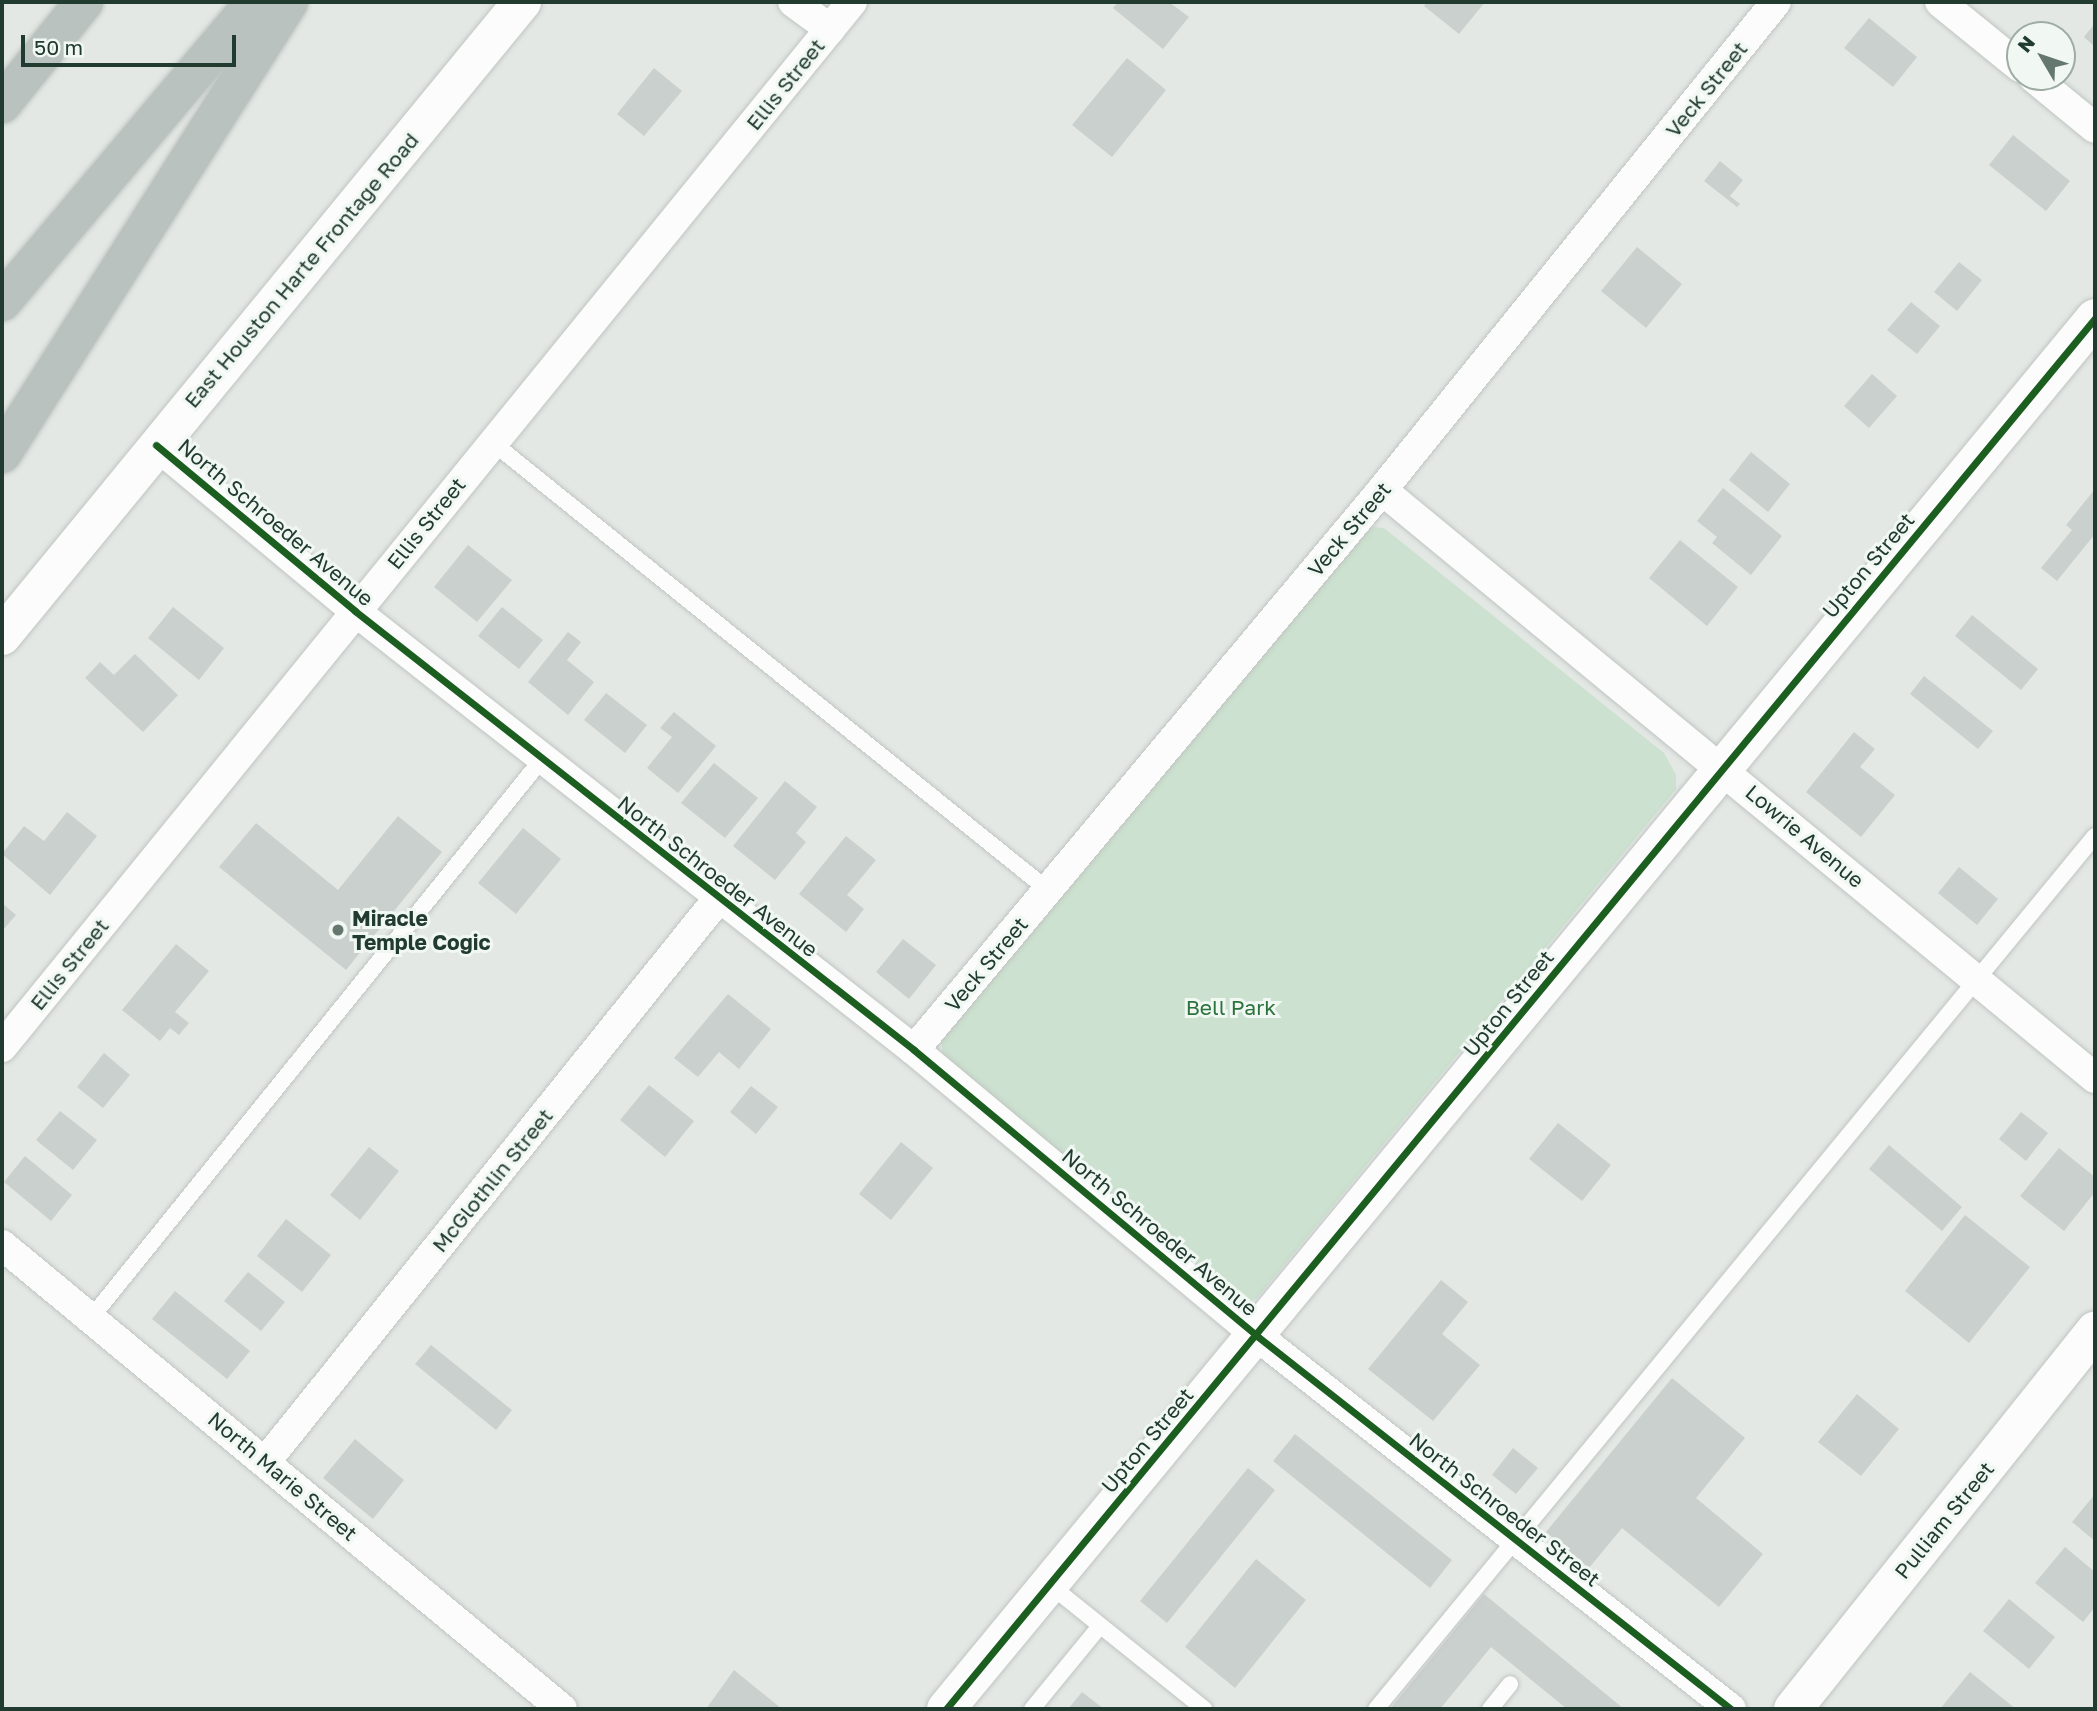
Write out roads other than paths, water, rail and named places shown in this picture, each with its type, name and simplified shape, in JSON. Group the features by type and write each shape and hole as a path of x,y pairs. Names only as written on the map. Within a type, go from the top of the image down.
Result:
{"highway":[{"path":"2,103 84,2"},
{"path":"2,302 255,2"},
{"path":"2,454 289,2"}],"street":[{"name":"East Houston Harte Frontage Road","path":"2,636 522,2"},
{"path":"793,2 830,29"},
{"name":"Ellis Street","path":"2,1047 852,2"},
{"name":"Veck Street","path":"914,1050 1382,490 1776,2"},
{"path":"1940,2 2006,56"},
{"path":"2050,91 2095,128"},
{"name":"Upton Street","path":"946,1709 1257,1336 2095,318"},
{"name":"North Schroeder Avenue","path":"156,445 355,611 718,900 914,1050 1257,1336"},
{"name":"Lowrie Avenue","path":"1382,490 2095,1078"},
{"name":"McGlothlin Street","path":"266,1461 718,900"},
{"name":"North Marie Street","path":"2,1245 266,1461 562,1709"},
{"name":"Pulliam Street","path":"1793,1709 2095,1331"},
{"name":"North Schroeder Street","path":"1257,1336 1731,1709"}],"lane":[{"path":"492,442 1048,890"},
{"path":"91,1318 542,759"},
{"path":"1376,1709 2095,836"},
{"path":"1050,1585 1204,1709"},
{"path":"1032,1709 1100,1626"},
{"path":"1490,1709 1510,1684"}],"place":[{"name":"Miracle Temple Cogic","path":"338,930"}],"park label":[{"name":"Bell Park","path":"1231,1007"}]}
